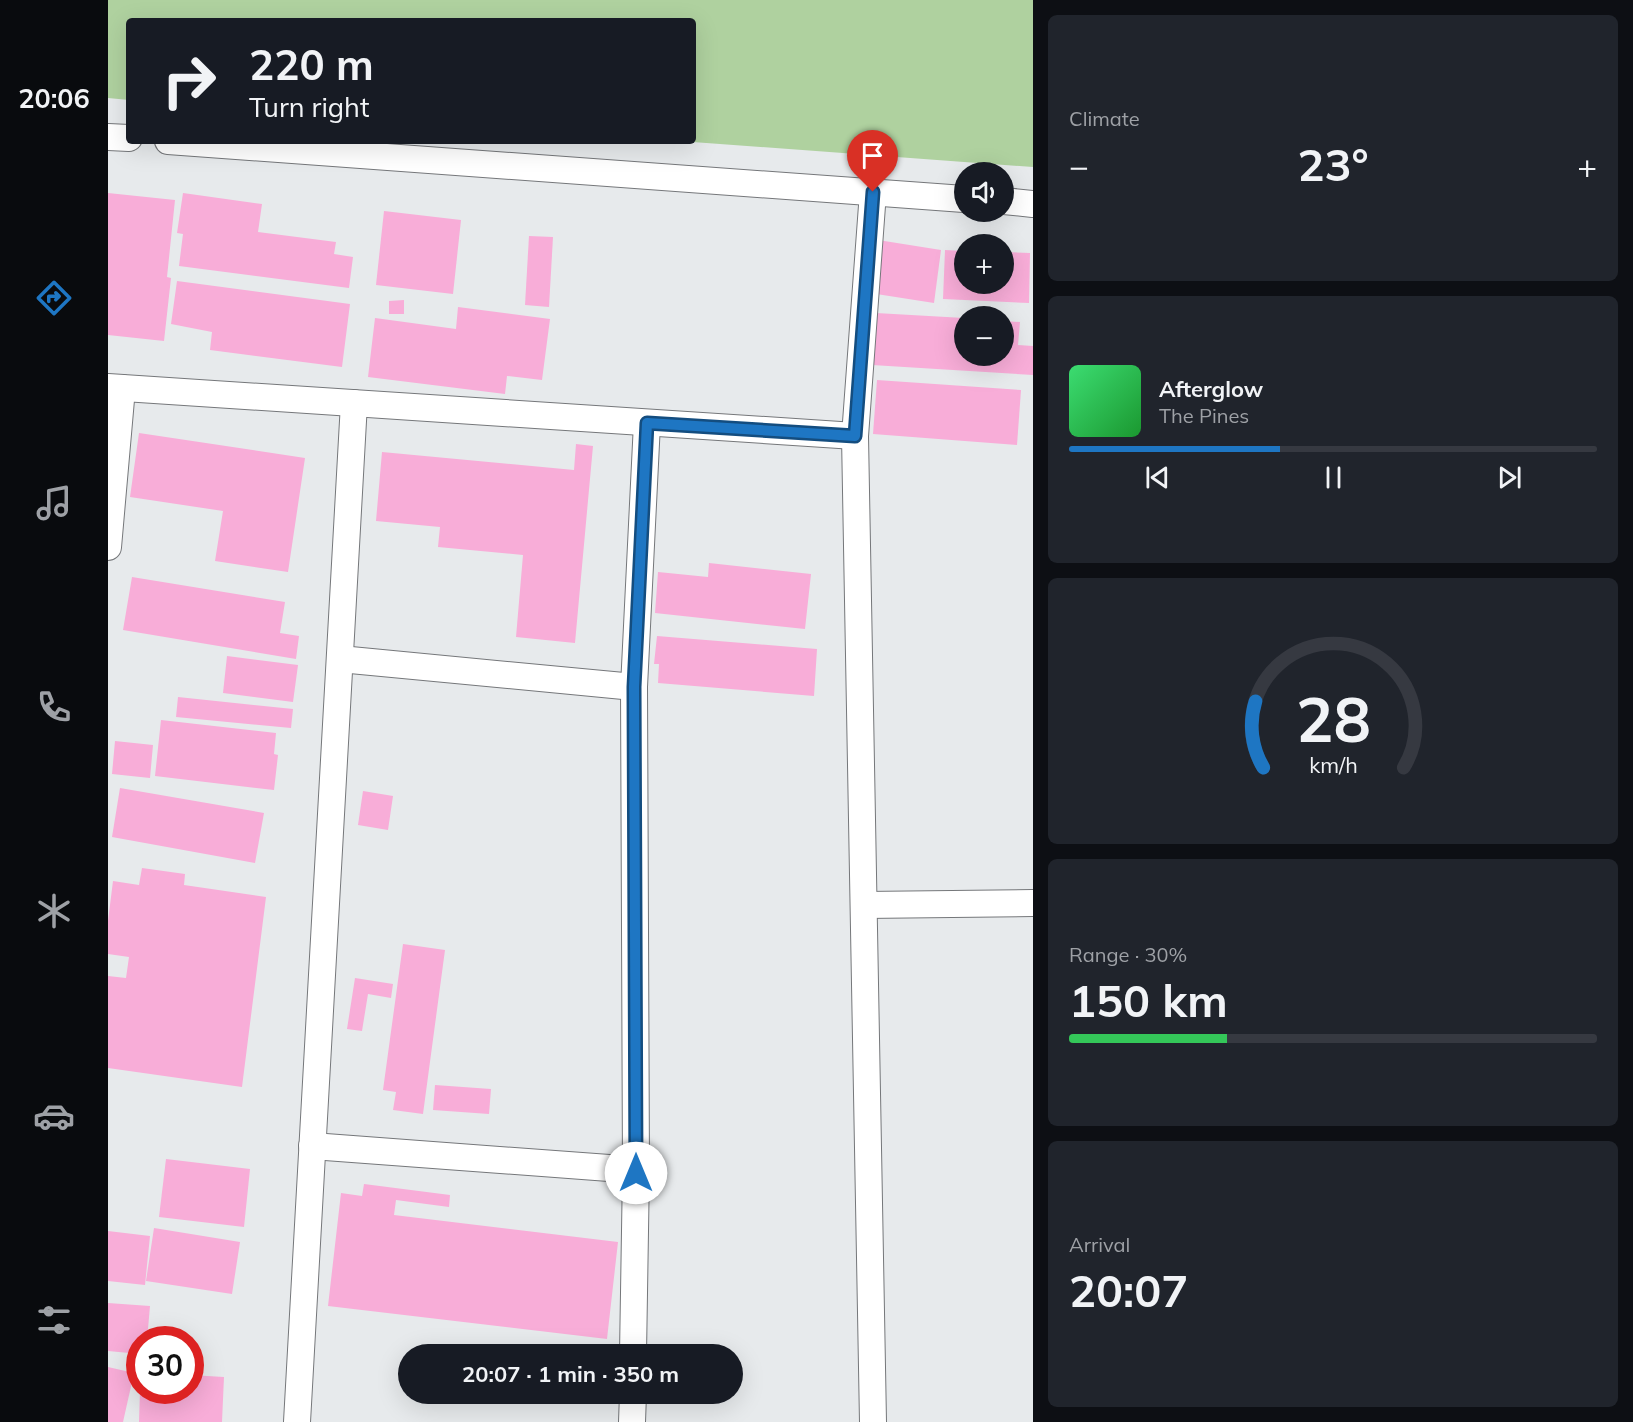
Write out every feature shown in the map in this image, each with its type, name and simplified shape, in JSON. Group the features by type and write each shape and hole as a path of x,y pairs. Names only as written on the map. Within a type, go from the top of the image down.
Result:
{"street":[{"path":"108,137 126,138"},
{"path":"209,144 954,198"},
{"path":"873,192 855,436 873,1422"},
{"path":"1014,202 1033,204"},
{"path":"108,547 115,387 855,436"},
{"path":"297,1422 354,403"},
{"path":"633,1344 636,1171 634,687 647,423"},
{"path":"340,659 634,687"},
{"path":"864,908 1033,903"},
{"path":"864,908 1033,910"},
{"path":"313,1147 636,1171"},
{"path":"632,1422 633,1404"}],"green space":[{"path":"108,0 1033,0 1033,167 1014,166 1014,162 965,162 696,142 696,18 126,18 126,100 108,98"}],"building":[{"path":"108,193 175,200 167,277 171,278 164,341 108,335"},
{"path":"183,193 262,204 258,232 336,242 334,254 353,257 349,288 179,266 183,234 177,233"},
{"path":"384,211 461,220 453,294 376,285"},
{"path":"529,236 553,237 549,307 525,305"},
{"path":"878,240 941,250 934,303 870,293"},
{"path":"945,250 954,250 954,294 1014,294 1014,252 1030,253 1029,303 943,299"},
{"path":"177,281 350,304 342,367 210,350 212,332 171,324"},
{"path":"404,300 404,314 389,314 389,301"},
{"path":"458,307 550,319 542,380 507,376 505,394 368,377 375,318 456,329"},
{"path":"876,313 954,317 954,366 1014,366 1014,322 1020,322 1018,345 1033,346 1033,375 872,365"},
{"path":"877,380 1021,390 1017,445 873,434"},
{"path":"139,433 305,458 288,572 215,561 223,511 130,497"},
{"path":"576,444 593,446 575,643 516,637 523,555 438,547 440,527 376,521 382,452 574,470"},
{"path":"709,563 811,574 805,629 655,613 658,572 708,577"},
{"path":"132,577 285,602 280,633 299,636 296,659 123,630"},
{"path":"657,636 817,649 814,696 658,683 659,664 654,664"},
{"path":"227,656 298,665 293,702 223,693"},
{"path":"178,697 293,709 291,728 176,717"},
{"path":"161,720 276,733 274,754 278,755 274,790 155,776"},
{"path":"115,741 153,745 150,778 112,774"},
{"path":"120,788 264,813 255,863 112,837"},
{"path":"363,791 393,796 388,830 358,825"},
{"path":"142,868 185,874 184,885 266,897 242,1087 108,1068 108,976 126,978 129,957 108,954 108,921 113,881 139,885"},
{"path":"403,944 445,950 423,1114 393,1110 396,1092 383,1090"},
{"path":"355,978 393,984 391,998 368,994 362,1031 347,1029"},
{"path":"435,1085 491,1089 489,1114 433,1110"},
{"path":"166,1159 250,1169 244,1227 159,1217"},
{"path":"364,1184 450,1195 449,1207 396,1200 394,1215 618,1242 607,1339 328,1306 341,1193 362,1196"},
{"path":"154,1228 240,1242 232,1294 146,1281"},
{"path":"108,1231 150,1236 145,1285 108,1281"},
{"path":"108,1303 150,1306 148,1326 126,1326 126,1353 108,1351"},
{"path":"108,1367 126,1371 127,1404 123,1422 108,1422"},
{"path":"204,1376 224,1377 222,1422 139,1422 140,1404 204,1404"}],"route":[{"path":"636,1173 634,687 647,423 855,436 873,192"}]}
